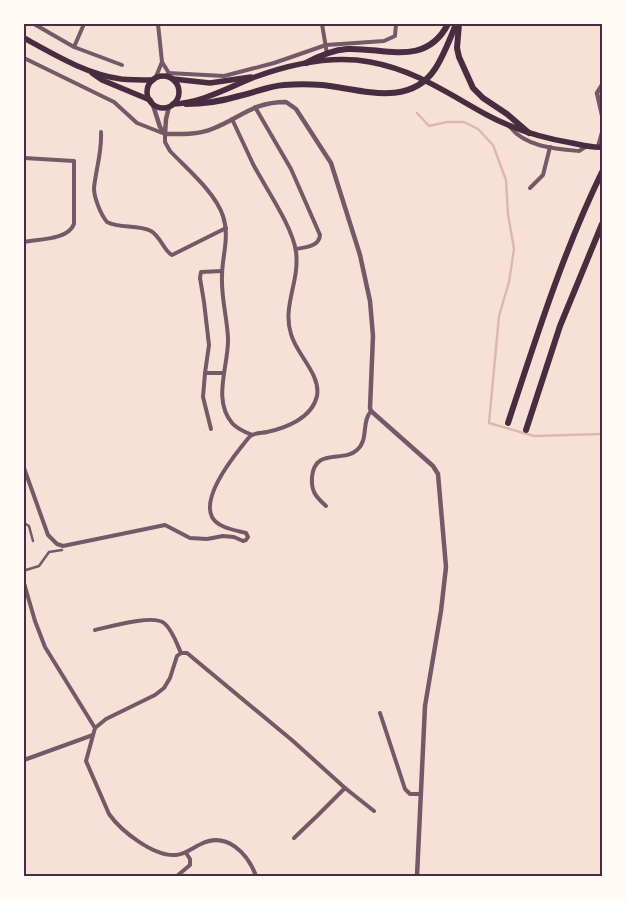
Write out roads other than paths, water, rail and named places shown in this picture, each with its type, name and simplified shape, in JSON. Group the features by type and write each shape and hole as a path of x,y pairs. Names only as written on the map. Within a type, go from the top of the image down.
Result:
{"highway":[{"path":"306,63 326,54 354,49 388,53 417,50 430,44 448,24"},
{"path":"186,104 198,104 238,96 274,86 300,84 386,94 403,92 423,82 429,76 439,62 458,24"},
{"path":"458,24 457,48 459,58 473,88 483,98 507,114 529,133"},
{"path":"508,423 540,324 593,190 602,172"},
{"path":"526,430 560,326 602,224"}],"main road":[{"path":"24,38 102,80 151,101 159,107 186,104 255,77 306,63 321,60 356,60 397,68 418,76 487,115 529,133 601,148"},
{"path":"88,71 120,79 154,79 163,76 210,83 255,77"},
{"path":"171,77 178,85 179,93 171,106"},
{"path":"151,101 148,90 154,79"}],"street":[{"path":"34,24 74,46 122,65"},
{"path":"74,46 84,24"},
{"path":"158,24 162,62 171,77 224,76 274,63 326,45 384,41 395,36 396,24"},
{"path":"322,24 326,54"},
{"path":"24,58 114,102 138,123 165,134 199,133 211,130 254,107 286,102 292,106 304,121 331,163 360,255 370,301 373,336 370,375 371,411 433,466 438,474 446,567 441,611 425,706 418,876"},
{"path":"154,79 162,62"},
{"path":"602,85 597,93 602,115"},
{"path":"151,101 160,128 165,134"},
{"path":"171,106 166,119 165,142 170,151 216,202 223,215 226,228 226,242 221,277 228,335 228,352 222,395 226,414 232,424 252,435"},
{"path":"254,107 291,169 320,235 320,239 316,244 296,249"},
{"path":"24,468 48,535 56,544 63,546 165,525 190,538 207,540 223,536 234,537 243,541 248,537 246,533 223,526 213,519 211,515 212,498 226,466 252,435 267,432 300,420 312,407 317,396 315,379 293,342 288,324 290,296 297,270 296,249 232,119"},
{"path":"508,125 517,135 537,144 579,151 587,146"},
{"path":"101,132 101,156 94,189 107,222 113,225 142,228 151,231 163,243 168,253 172,255 226,228"},
{"path":"601,148 602,133"},
{"path":"530,188 543,175 550,147"},
{"path":"24,158 74,161 74,224 72,230 65,234 24,242"},
{"path":"211,429 203,397 209,345 200,278 201,272 222,271"},
{"path":"205,373 224,373"},
{"path":"326,506 315,496 311,487 315,466 325,458 351,454 357,450 364,439 367,415 371,411"},
{"path":"24,523 29,526 33,541"},
{"path":"26,570 41,564 49,552 62,550"},
{"path":"24,583 35,622 45,647 95,728"},
{"path":"95,630 143,620 159,620 168,628 181,653"},
{"path":"181,653 176,659 170,678 164,688 155,695 106,719 95,728 86,761 109,814 114,821 136,839 154,850 175,855 186,853 210,841 217,840 229,843 240,849 248,858 256,876"},
{"path":"181,653 187,653 374,811"},
{"path":"380,713 405,789 410,794 421,794"},
{"path":"24,760 93,735"},
{"path":"294,838 345,788"},
{"path":"177,876 190,865 190,859 186,853"}],"waterway":[{"path":"417,113 429,126 447,122 464,122 478,129 493,145 506,180 508,214 514,249 509,282 499,316 489,423 534,436 602,434"}]}
